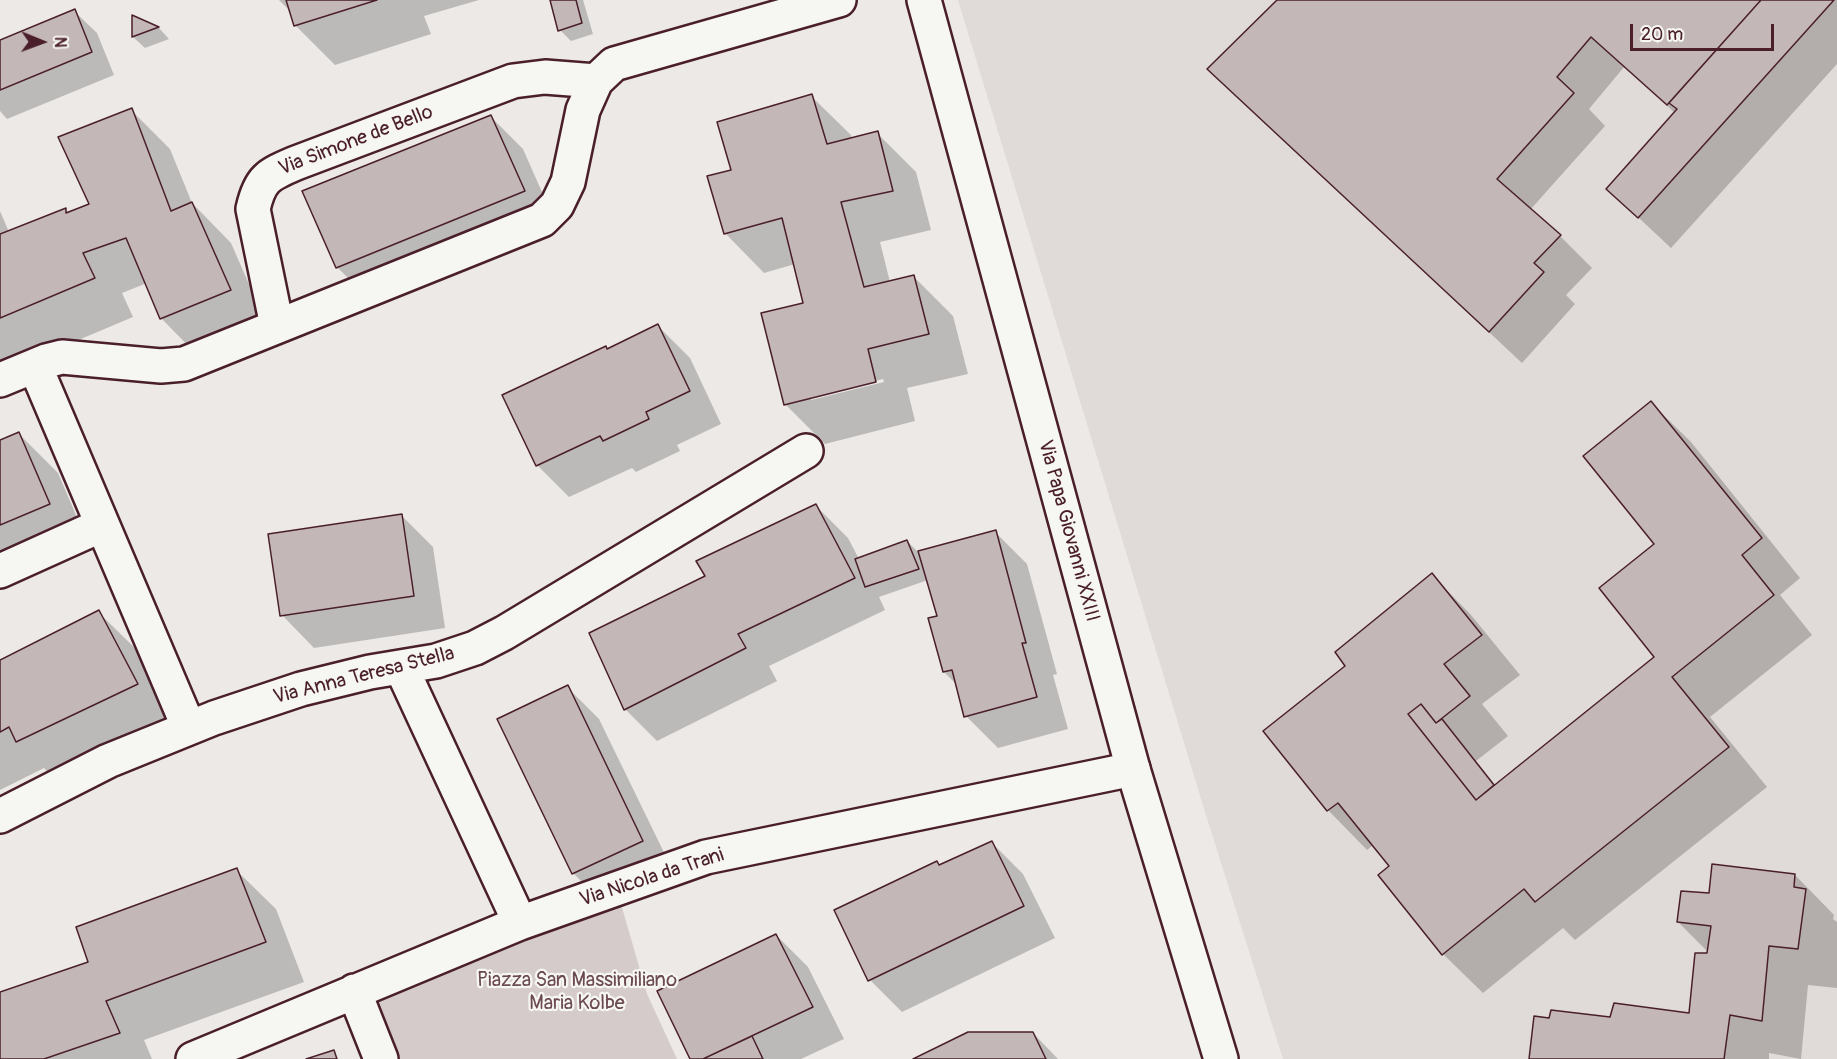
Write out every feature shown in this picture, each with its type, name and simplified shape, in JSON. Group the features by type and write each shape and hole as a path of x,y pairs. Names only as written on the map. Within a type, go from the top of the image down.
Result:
{"street":[{"path":"0,380 62,357 162,366 184,364 542,220 557,205 568,182 583,110 596,81 614,64 839,0"},
{"name":"Via Papa Giovanni XXIII","path":"924,0 1133,769 1221,1059"},
{"name":"Via Simone de Bello","path":"277,326 253,208 258,189 271,174 513,81 545,77 596,81"},
{"path":"35,366 189,728"},
{"name":"Via Anna Teresa Stella","path":"0,816 108,761 189,728 301,689 370,672 436,661 475,648 504,633 806,451"},
{"path":"0,571 102,525"},
{"path":"401,667 520,923"},
{"name":"Via Nicola da Trani","path":"193,1059 520,923 706,857 1133,769"},
{"path":"354,992 381,1059"}],"shaded area":[{"path":"958,0 1837,0 1837,1059 1283,1059 1206,815"}],"green space":[{"name":"Piazza San Massimiliano Maria Kolbe","path":"621,904 647,994 677,1059 399,1059 376,998"}],"building":[{"path":"286,0 377,0 294,26"},
{"path":"550,0 576,0 582,23 558,31"},
{"path":"1277,0 1761,0 1667,105 1591,37 1557,77 1574,93 1497,179 1561,235 1534,263 1544,272 1489,332 1207,69"},
{"path":"1761,0 1834,0 1638,218 1606,189 1677,109 1669,103"},
{"path":"75,9 92,52 0,90 0,40"},
{"path":"132,15 159,27 132,37"},
{"path":"812,94 827,144 878,131 893,191 841,202 864,287 914,275 929,334 868,349 876,382 784,405 761,313 803,303 782,218 724,234 707,176 731,170 717,122"},
{"path":"132,108 171,211 192,202 231,290 160,319 126,238 83,253 95,278 0,318 0,234 66,208 66,213 89,204 58,137"},
{"path":"491,115 525,191 336,268 302,191"},
{"path":"658,324 690,391 646,412 649,419 603,441 600,436 536,466 502,395"},
{"path":"1651,401 1762,538 1742,555 1774,595 1672,677 1729,747 1535,902 1524,889 1442,955 1378,875 1389,866 1338,803 1327,811 1263,731 1345,666 1335,652 1432,573 1482,635 1444,664 1470,696 1436,723 1421,704 1408,714 1476,800 1654,657 1599,588 1654,544 1583,456"},
{"path":"19,432 50,504 0,525 0,440"},
{"path":"816,504 855,578 738,634 746,648 624,710 589,633 705,576 696,561"},
{"path":"402,514 414,596 280,616 268,534"},
{"path":"996,530 1026,643 1022,643 1037,697 964,717 952,670 943,672 928,618 937,616 918,551"},
{"path":"907,540 919,569 865,587 855,559"},
{"path":"99,610 138,684 16,742 9,727 0,732 0,660"},
{"path":"568,685 643,841 572,874 497,719"},
{"path":"1421,704 1436,723 1442,719 1494,785 1476,800 1408,714"},
{"path":"992,841 1024,906 868,981 834,910 937,861 939,865"},
{"path":"1712,864 1795,874 1794,887 1806,889 1798,949 1769,946 1762,1021 1730,1015 1724,1059 1529,1059 1534,1016 1549,1018 1551,1010 1610,1017 1614,1003 1689,1013 1695,953 1707,953 1711,926 1677,922 1681,891 1709,893"},
{"path":"237,868 266,942 106,1001 120,1033 44,1059 0,1059 0,992 88,962 76,927"},
{"path":"776,934 813,1007 703,1059 690,1059 657,991"},
{"path":"968,1032 1033,1032 1046,1059 913,1059"},
{"path":"752,1036 763,1059 703,1059"},
{"path":"334,1050 337,1059 306,1059"}]}
